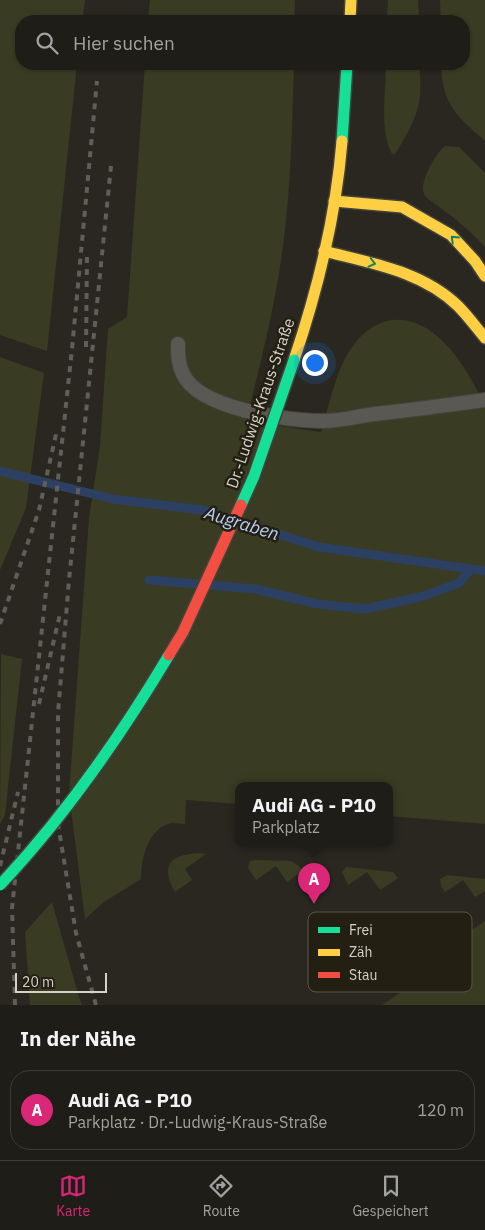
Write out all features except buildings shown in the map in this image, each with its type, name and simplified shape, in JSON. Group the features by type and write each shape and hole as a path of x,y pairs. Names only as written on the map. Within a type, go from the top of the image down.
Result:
{"main road":[{"path":"350,15 351,0"},
{"name":"Dr.-Ludwig-Kraus-Straße","path":"0,885 83,787 136,710 182,632 224,547 254,476 307,323 334,201 342,145 347,70"},
{"path":"334,201 402,206 451,235 475,261 485,276"},
{"path":"324,251 391,268 426,282 457,305 485,338"}],"lane":[{"path":"178,344 178,361 183,375 193,387 210,398 242,410 287,419 324,421 485,400"}],"green space":[{"path":"0,0 85,0 83,15 15,15 15,70 76,70 47,351 0,335"},
{"path":"150,0 295,0 294,15 149,15"},
{"path":"388,0 418,0 419,15 387,15"},
{"path":"440,0 485,0 485,141 453,109 444,90 442,78 441,70 470,70 470,15 441,15"},
{"path":"145,70 294,70 289,183 282,254 271,317 246,421 321,432 338,374 348,353 363,334 377,325 393,320 409,321 424,327 438,336 461,363 470,378 485,406 485,824 393,816 393,782 235,782 235,804 186,800 185,824 172,823 164,826 152,837 144,854 141,879 104,902 85,919 69,794 89,518 100,446 108,329 127,317"},
{"path":"386,70 419,70 420,92 417,111 395,154 392,154 388,144 384,110"},
{"path":"445,146 459,147 485,173 485,247 462,224 424,194 424,183 429,168"},
{"path":"0,357 44,373 26,508 0,570"},
{"path":"1,654 22,659 5,815 0,824"},
{"path":"198,853 206,854 185,869 192,880 175,892 168,875 170,863 180,856"},
{"path":"250,861 291,861 303,871 287,882 276,866 256,880 248,868"},
{"path":"346,867 393,872 398,878 380,890 367,872 348,885 342,872"},
{"path":"447,875 485,879 485,891 475,897 463,880 445,892 441,886 440,879"},
{"path":"52,902 82,1005 30,1005 25,932"},
{"path":"485,921 485,1005 382,1005 401,992 472,992 472,930"}],"waterway":[{"name":"Augraben","path":"0,471 113,499 203,510 319,547 485,571"},
{"path":"149,580 255,589 318,604 365,609 424,596 459,583 471,569"}],"railway":[{"path":"15,1005 12,908 72,349 97,81"},
{"path":"96,1005 76,933 58,824 58,713 69,580 111,166"},
{"path":"86,347 87,254"},
{"path":"0,624 39,510 57,430"},
{"path":"39,704 60,614"},
{"path":"0,866 18,792"}],"traffic: fast":[{"path":"342,141 347,70"},
{"path":"241,505 254,476 294,360"},
{"path":"0,885 70,803 131,716 169,655"}],"traffic: slow":[{"path":"350,15 351,0"},
{"path":"294,360 311,306 331,225 342,141"},
{"path":"334,201 402,207 451,235 475,261 485,276"},
{"path":"324,251 377,264 412,276 428,284 458,306 485,338"}],"traffic: jam":[{"path":"169,655 183,632 241,505"}],"place":[{"name":"Audi AG - P10","path":"314,904"}]}
